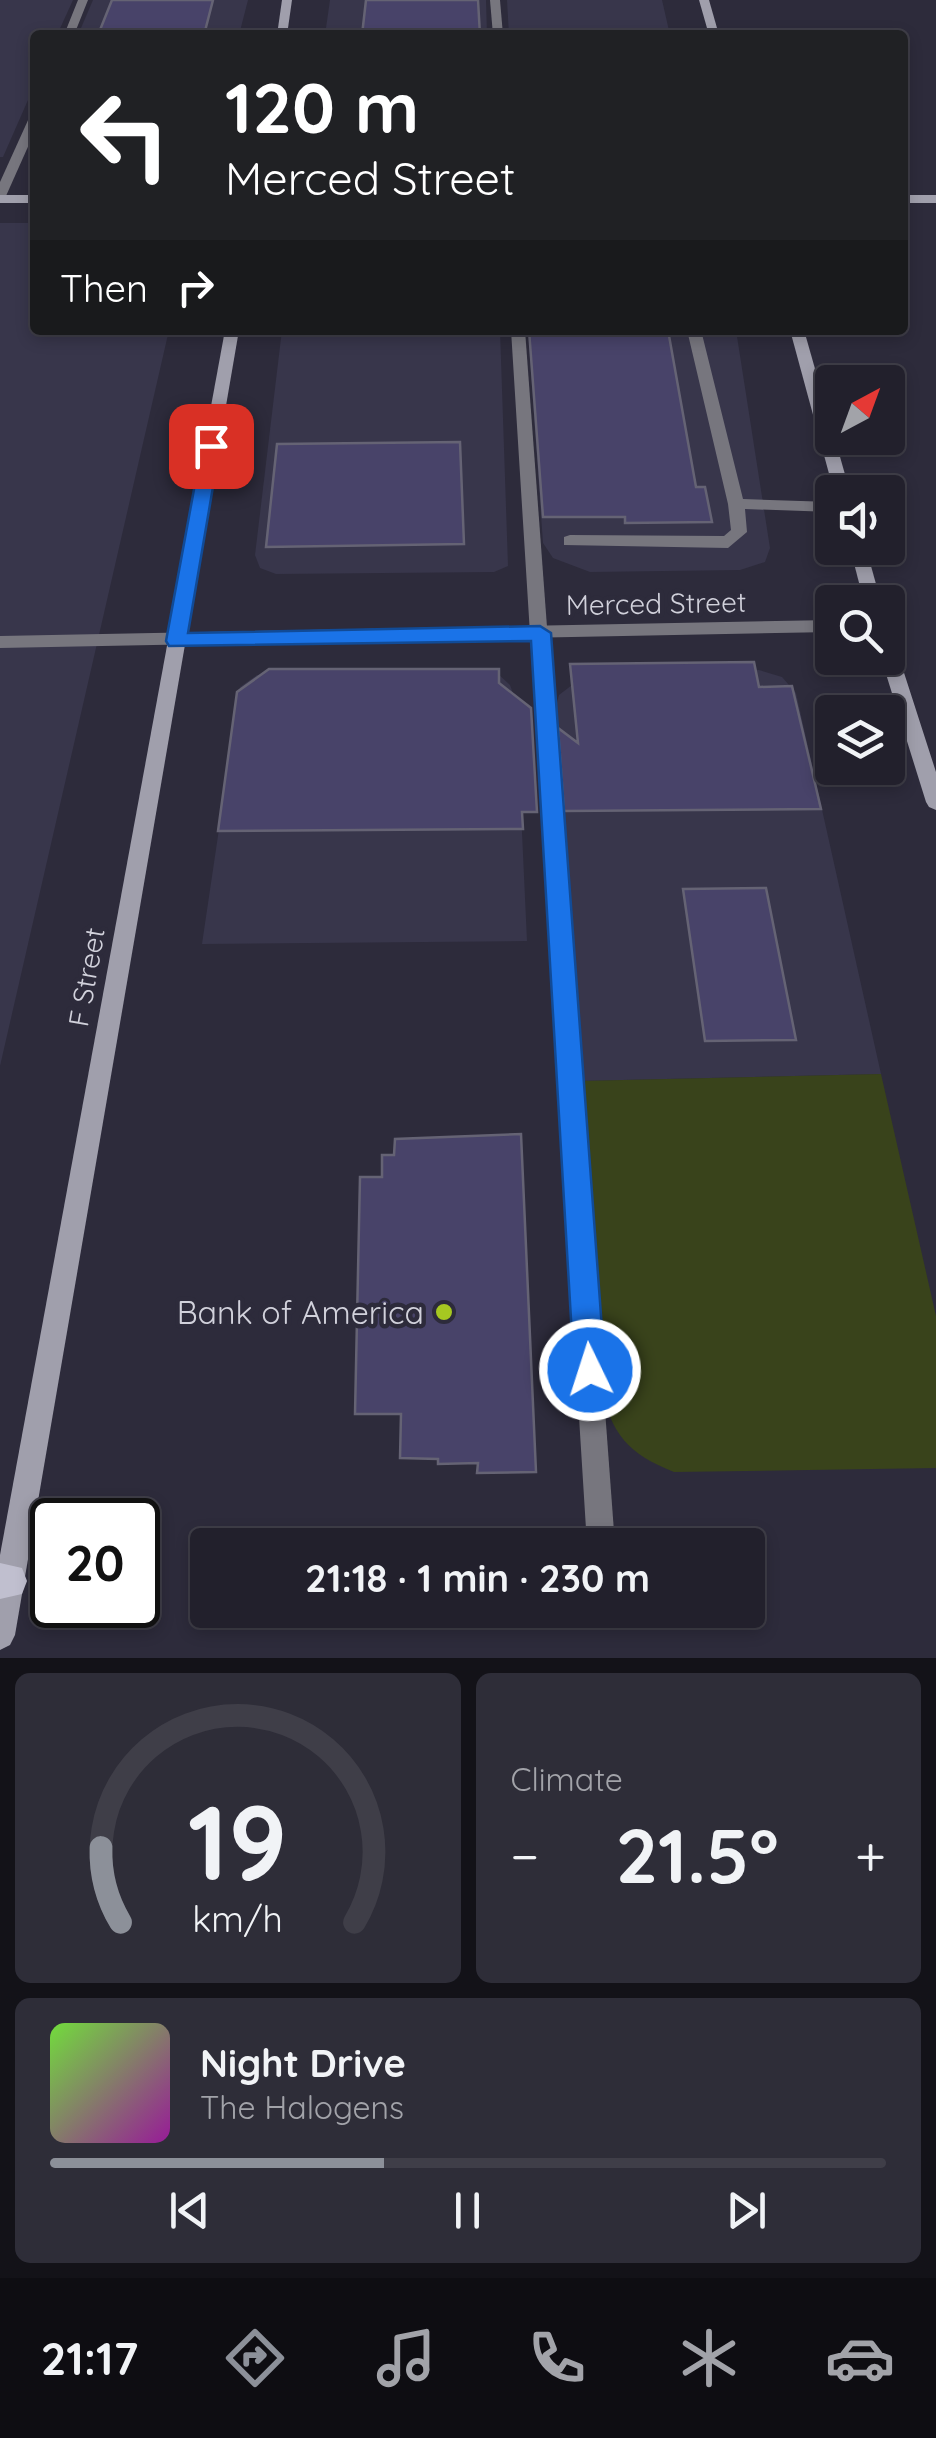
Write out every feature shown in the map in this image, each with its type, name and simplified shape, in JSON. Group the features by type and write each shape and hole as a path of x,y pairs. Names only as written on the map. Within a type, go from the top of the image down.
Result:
{"street":[{"path":"70,30 83,0"},
{"path":"283,30 287,0"},
{"path":"495,0 498,30"},
{"path":"704,0 713,30"},
{"path":"30,129 0,197 30,199"},
{"path":"908,187 936,187"},
{"path":"908,199 936,198"},
{"name":"F Street","path":"0,1635 5,1581 231,335"},
{"path":"518,335 600,1528"},
{"path":"570,541 728,542 739,532 736,504 695,335"},
{"path":"798,335 837,475"},
{"path":"736,504 815,506"},
{"name":"Merced Street","path":"0,642 815,626"},
{"path":"896,675 936,802"}],"shaded area":[{"path":"0,0 73,0 59,30 30,30 30,95 0,157"},
{"path":"93,0 248,0 240,30 80,30"},
{"path":"330,0 486,0 487,30 326,30"},
{"path":"507,0 662,0 669,30 509,30"},
{"path":"0,223 30,223 30,335 168,335 0,1066"},
{"path":"281,335 500,335 508,566 494,572 276,574 260,568 255,555"},
{"path":"528,335 737,335 770,548 765,562 740,570 590,572 553,558 543,543"},
{"path":"759,670 782,677 796,693 881,1074 580,1081 555,710 559,695 585,675 602,671"},
{"path":"496,672 510,685 516,702 527,941 202,944 240,687 257,675 269,674"}],"green space":[{"path":"881,1074 936,1316 936,1468 674,1472 645,1458 616,1430 601,1386 580,1081"}],"building":[{"path":"112,0 213,0 205,30 100,30"},
{"path":"366,0 478,0 480,30 363,30"},
{"path":"529,335 669,335 696,487 705,487 712,522 625,523 625,517 543,517"},
{"path":"460,442 464,544 266,547 277,444"},
{"path":"754,662 759,687 792,686 821,809 564,811 558,728 578,743 570,664"},
{"path":"269,669 499,669 499,683 531,708 537,812 522,812 523,829 218,831 237,692"},
{"path":"766,888 796,1040 705,1041 683,889"},
{"name":"Bank of America","path":"521,1134 536,1472 477,1473 478,1463 438,1464 438,1459 400,1458 401,1414 355,1414 360,1177 382,1177 382,1155 394,1155 395,1139"}],"place":[{"name":"Bank of America","path":"444,1312"}],"route":[{"path":"211,446 176,641 540,633 590,1370"}]}
